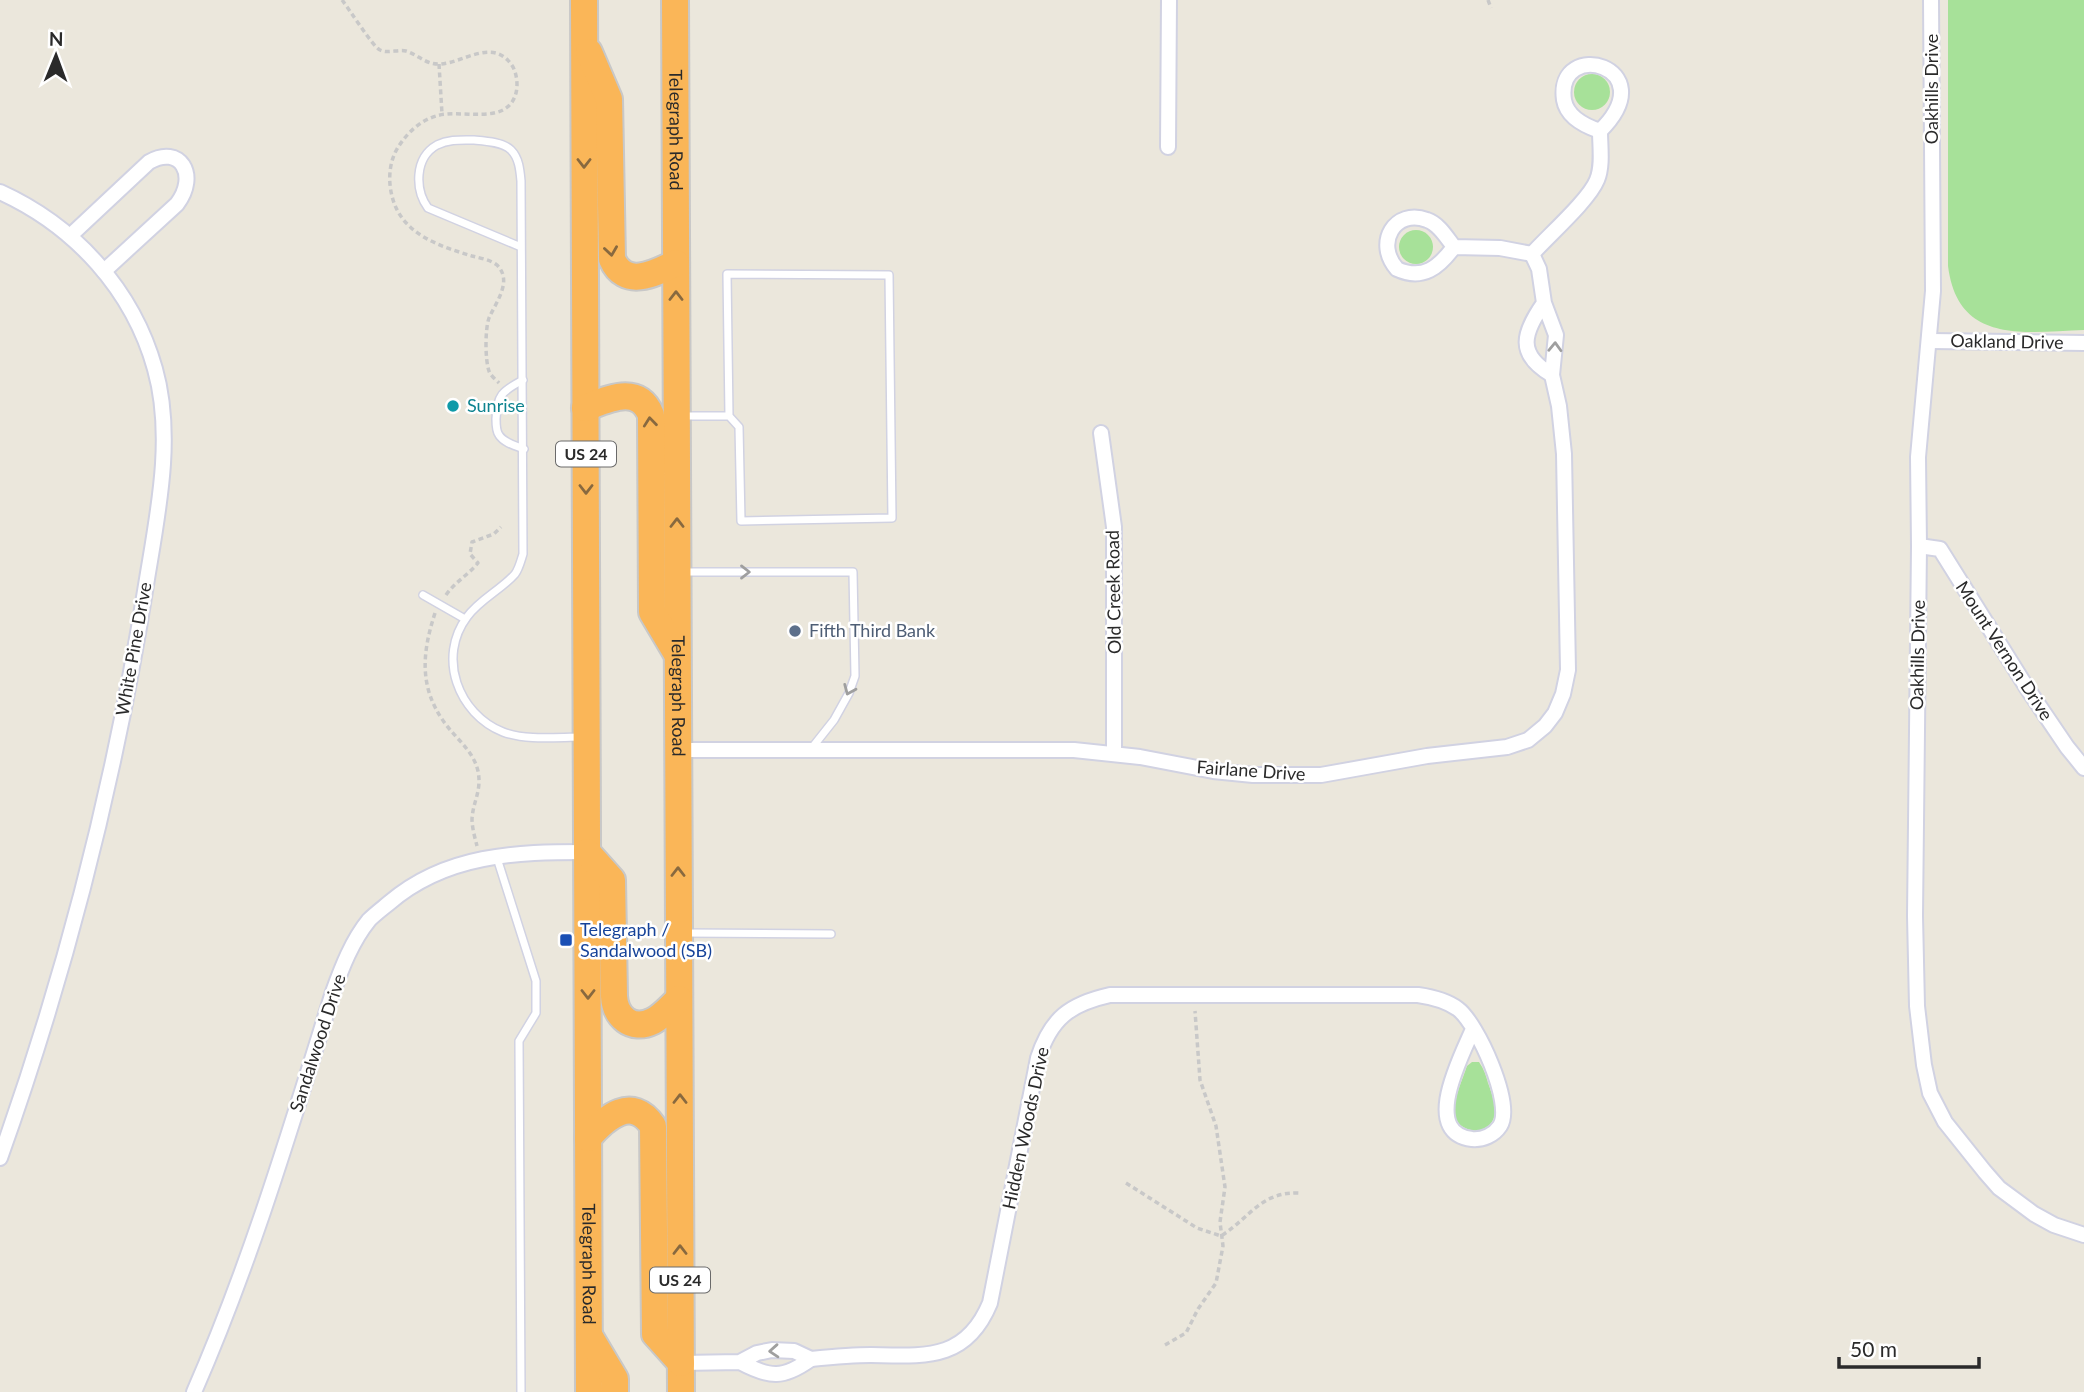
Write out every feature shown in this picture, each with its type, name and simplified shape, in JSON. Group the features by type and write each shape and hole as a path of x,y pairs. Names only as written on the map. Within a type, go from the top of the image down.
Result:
{"highway":[{"name":"Telegraph Road","path":"584,0 589,1392"},
{"path":"657,0 675,45"},
{"name":"Telegraph Road","path":"675,0 681,1392"},
{"path":"584,41 609,99 612,259 620,272 632,278 646,276 676,263"},
{"path":"585,408 625,395 643,402 651,415 652,612 678,655"},
{"path":"587,852 612,880 614,996 615,1007 620,1016 633,1024 650,1023 679,999"},
{"path":"588,1138 601,1123 629,1110 639,1112 653,1126 655,1335 681,1363"},
{"path":"589,1336 615,1379 615,1392"}],"street":[{"path":"1168,146 1169,0"},
{"name":"Oakhills Drive","path":"1931,0 1933,291 1918,457 1915,916 1917,1006 1924,1065 1930,1093 1944,1122 1992,1180 2034,1214 2054,1225 2084,1235"},
{"path":"1454,247 1436,225 1426,219 1415,218 1402,220 1389,234 1386,242 1386,251 1397,269 1415,274 1434,268 1454,247 1500,248 1532,254 1588,195 1597,180 1600,170 1600,131 1615,117 1621,94 1620,83 1612,71 1603,66 1581,66 1567,76 1564,85 1566,108 1573,117 1600,131"},
{"path":"71,235 141,168 155,159 170,158 184,167 188,184 185,194 104,271"},
{"name":"White Pine Drive","path":"0,192 34,210 71,235 122,295 155,368 163,421 158,499 134,657 81,900 0,1158"},
{"name":"Fairlane Drive","path":"677,750 1006,749 1114,753 1213,771 1265,776 1321,775 1427,756 1507,747 1528,740 1545,726 1555,713 1569,670 1570,645 1564,454 1559,406 1552,375 1556,335 1544,303 1539,269 1532,254"},
{"path":"1544,303 1529,324 1527,350 1530,358 1552,375"},
{"name":"Oakland Drive","path":"1930,341 2084,343"},
{"name":"Old Creek Road","path":"1101,433 1114,527 1114,753"},
{"name":"Mount Vernon Drive","path":"1919,546 1940,549 2033,697 2084,768"},
{"name":"Sandalwood Drive","path":"194,1392 269,1196 333,992 356,940 370,919 415,883 458,864 496,855 587,852"},
{"name":"Hidden Woods Drive","path":"740,1362 758,1371 782,1375 794,1371 811,1359 848,1355 936,1354 968,1338 978,1328 990,1303 1038,1058 1045,1038 1057,1020 1071,1008 1110,995 1434,997 1459,1010 1473,1029 1490,1063 1505,1108 1498,1128 1491,1134 1475,1139 1456,1133 1448,1122 1445,1108 1473,1029"},
{"name":"Hidden Woods Drive","path":"681,1363 740,1362 757,1353 772,1350 794,1351 811,1359"}],"lane":[{"path":"521,247 428,208 419,187 419,170 427,153 437,145 451,140 487,141 510,148 519,161 521,181 523,554 516,573 465,619 456,637 453,655 455,681 465,704 484,721 503,732 524,737 587,737"},
{"path":"676,416 729,416 739,427 741,521 892,518 889,275 727,274 729,416"},
{"path":"523,380 505,390 497,405 497,433 507,442 524,449"},
{"path":"677,572 853,572 855,676 834,720 811,749"},
{"path":"423,595 465,619"},
{"path":"496,855 536,981 536,1013 519,1041 521,1392"},
{"path":"679,933 831,934"}],"path":[{"path":"342,0 365,29 371,42 379,49 407,51 424,61 439,64 453,62 477,52 496,54 513,67 517,87 515,97 504,110 486,114 442,114 426,120 405,138 392,161 390,188 399,214 410,228 430,242 492,262 503,274 504,283 500,297 488,320 486,343 489,372 505,390"},
{"path":"1488,0 1491,8"},
{"path":"439,64 442,114"},
{"path":"1165,1345 1186,1334 1216,1283 1223,1246 1220,1222 1225,1187 1216,1126 1200,1080 1194,995"},
{"path":"1126,1183 1197,1228 1222,1236"},
{"path":"1222,1236 1240,1224 1265,1199 1280,1193 1301,1194"}],"green space":[{"path":"1948,0 2084,0 2084,330 2039,332 1998,328 1980,321 1965,310 1954,292 1948,266"},
{"path":"1592,74 1605,79 1610,92 1605,105 1592,110 1579,105 1574,92 1579,79"},
{"path":"1416,230 1428,235 1433,247 1428,259 1416,264 1404,259 1399,247 1404,235"},
{"path":"1472,1062 1479,1062 1482,1067 1495,1105 1491,1123 1478,1131 1458,1123 1455,1115 1460,1085 1467,1066"}],"place":[{"name":"Sunrise","path":"453,406"},
{"name":"Fifth Third Bank","path":"795,631"},
{"name":"Telegraph / Sandalwood (SB)","path":"566,940"}]}
